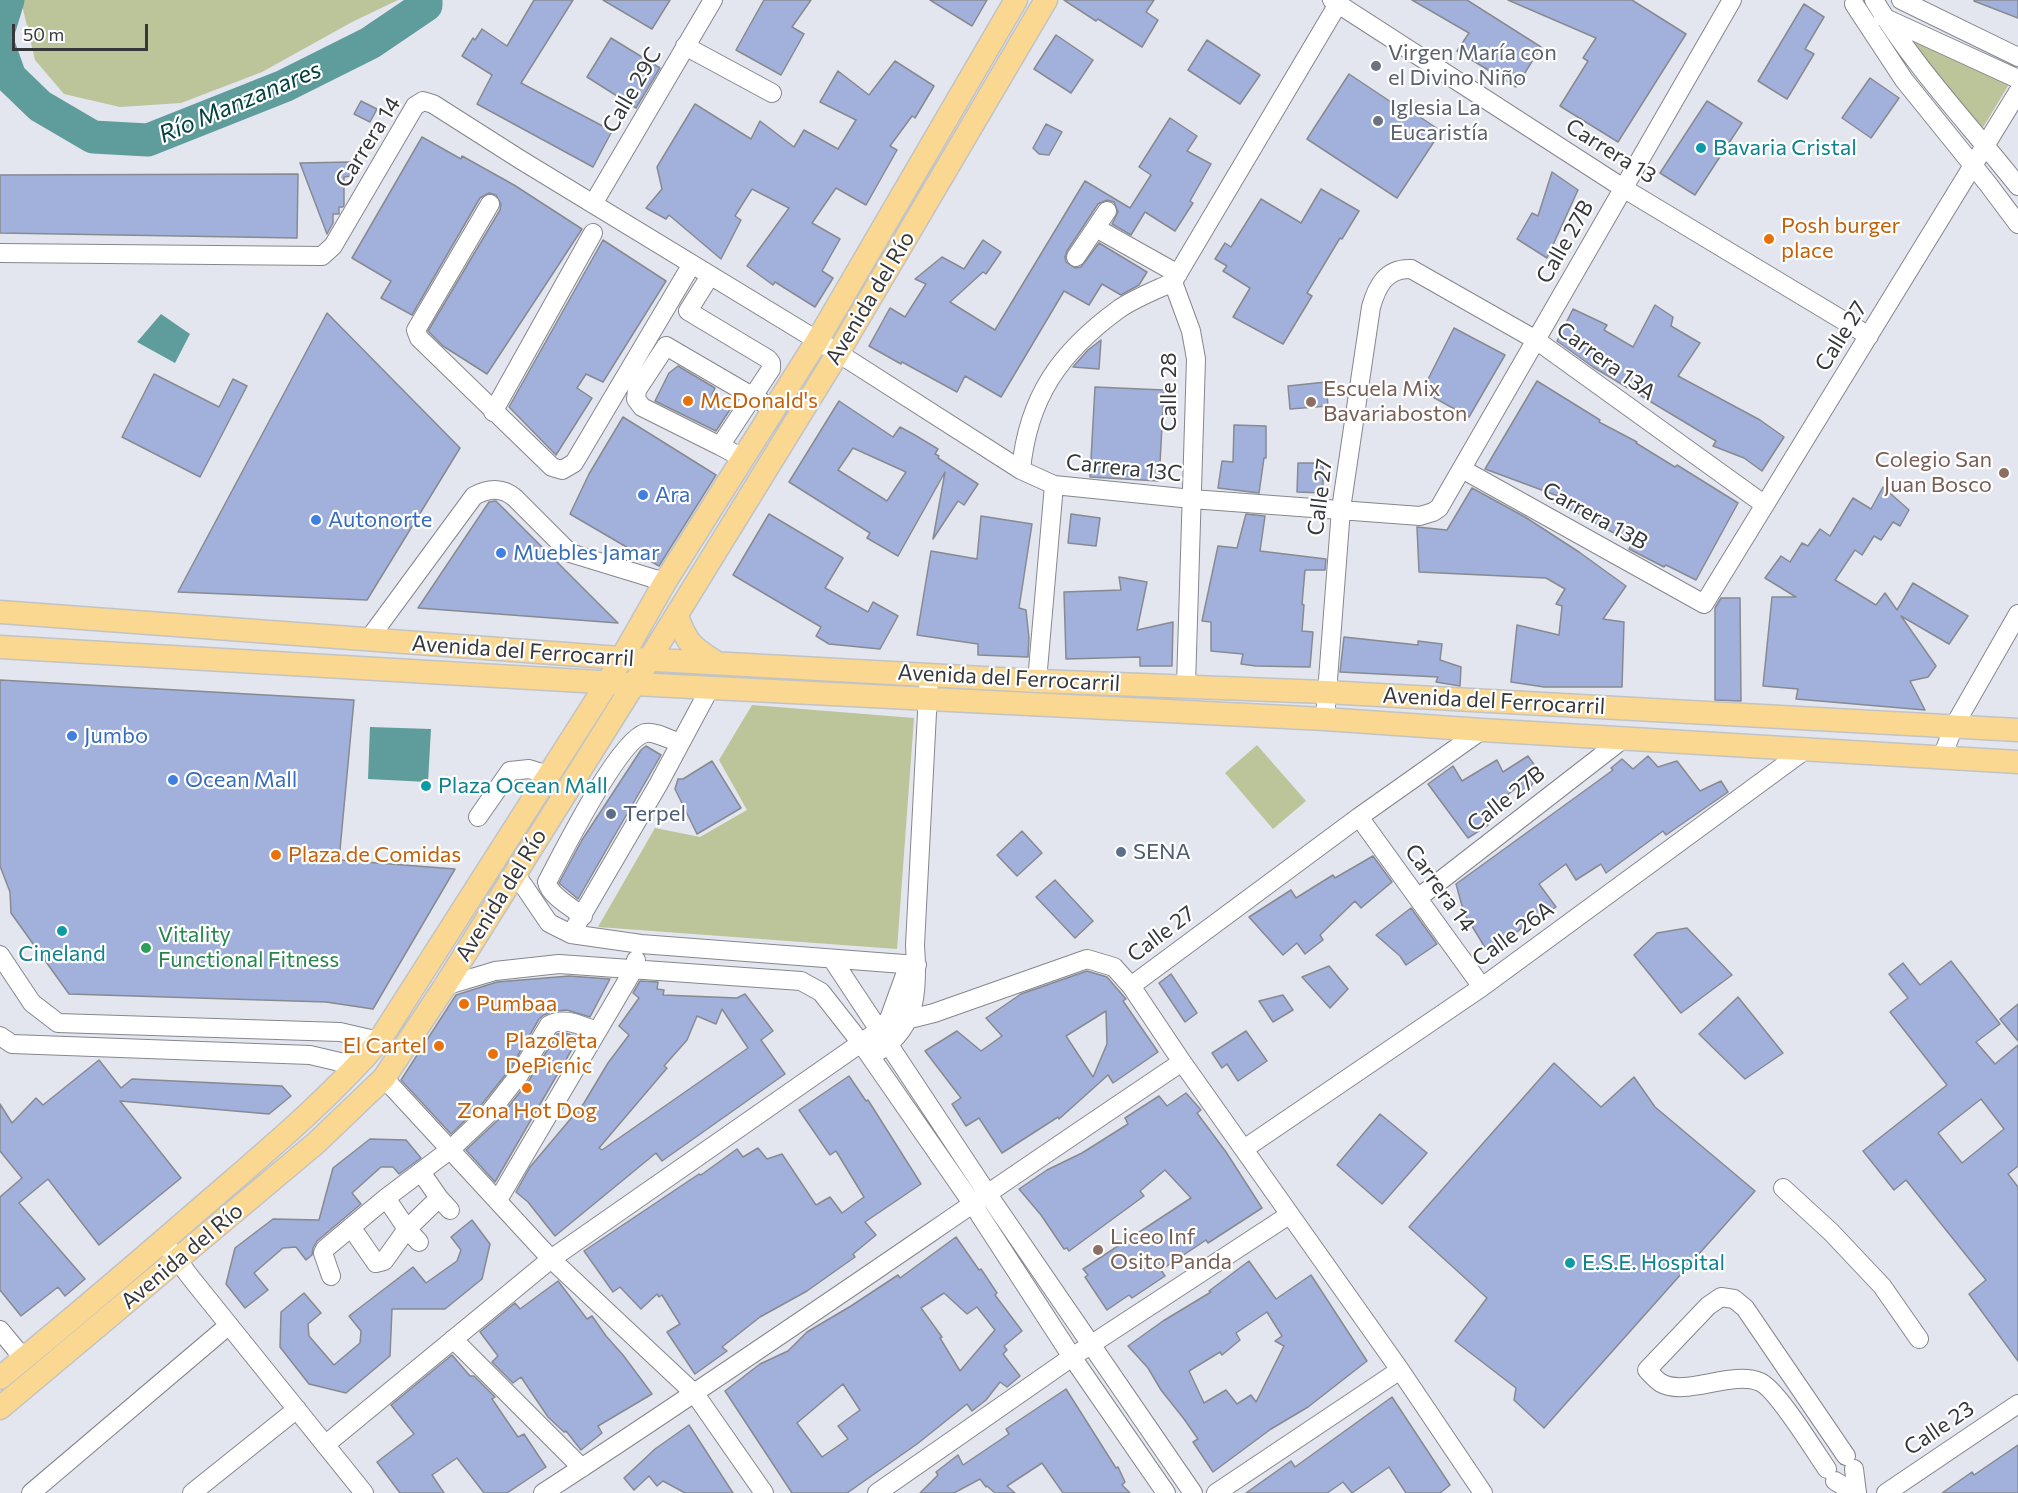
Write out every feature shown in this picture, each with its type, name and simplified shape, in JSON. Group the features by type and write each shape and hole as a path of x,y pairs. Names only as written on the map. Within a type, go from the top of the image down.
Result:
{"main road":[{"name":"Avenida del Río","path":"0,1378 114,1285 293,1128 357,1066 379,1041 608,682 665,582 817,340 1017,0"},
{"name":"Avenida del Río","path":"0,1408 316,1143 384,1078 445,986 650,659 838,353 1046,0"},
{"name":"Avenida del Ferrocarril","path":"0,612 620,658 1038,681 1325,692 2018,730"},
{"path":"677,615 683,633 692,648 718,663"},
{"name":"Avenida del Ferrocarril","path":"0,647 927,700 1324,718 1623,739 2018,762"}],"street":[{"name":"Calle 29C","path":"593,204 713,0"},
{"name":"Calle 27B","path":"1439,508 1732,0"},
{"path":"1874,0 1922,72 2018,186"},
{"path":"1901,0 1925,5 2018,57"},
{"path":"1021,470 1024,441 1050,376 1072,348 1121,308 1175,278 1335,2"},
{"name":"Carrera 13","path":"1335,2 1623,188 1869,336"},
{"path":"1849,2 2018,79"},
{"path":"1849,2 1904,80 2018,224"},
{"path":"685,46 772,93"},
{"name":"Calle 27","path":"1704,604 2018,92"},
{"name":"Carrera 14","path":"0,253 322,256 333,246 415,106 423,101 434,104 838,353"},
{"path":"490,204 416,330 419,338 493,412 552,467 562,470 574,463 692,264"},
{"path":"1076,257 1107,211"},
{"path":"1096,228 1175,278"},
{"path":"493,412 593,233"},
{"name":"Calle 27","path":"1324,718 1341,510 1371,307 1377,289 1388,276 1399,269 1411,269"},
{"name":"Carrera 13A","path":"1411,269 1536,340 1765,505"},
{"path":"710,276 688,311 771,363 771,369 720,446"},
{"name":"Calle 28","path":"1175,278 1191,331 1196,358 1186,685"},
{"path":"743,458 642,407 636,399 637,390 666,346 774,409"},
{"name":"Carrera 13C","path":"838,353 1021,470 1054,485 1192,499 1420,516 1432,513 1439,508"},
{"name":"Carrera 13B","path":"1462,469 1704,604"},
{"path":"1038,681 1054,485"},
{"path":"368,640 474,496 482,491 495,489 507,491 570,553 665,582"},
{"path":"1942,757 1954,726 2018,614"},
{"path":"910,1019 917,984 913,965 929,674"},
{"path":"572,934 710,688"},
{"name":"Calle 27","path":"1131,986 1359,817 1482,730"},
{"path":"582,916 553,892 547,882 575,828 624,749 641,734 649,732 680,744"},
{"name":"Calle 27B","path":"1418,898 1623,739"},
{"name":"Calle 26A","path":"1244,1149 1482,987 1805,750"},
{"path":"478,818 510,771 529,769 548,775"},
{"name":"Carrera 14","path":"1359,817 1482,987"},
{"path":"515,873 549,923 572,934 641,944 913,965"},
{"path":"498,1200 634,969 641,944"},
{"path":"0,955 32,1003 58,1023 340,1032 379,1041"},
{"path":"832,958 980,1198 1072,1357 1166,1493"},
{"path":"325,1445 551,1259 910,1019 934,1014 1087,959 1114,967 1131,986 1289,1215 1400,1370 1483,1493"},
{"path":"445,986 495,971 559,964 801,981 821,992 1091,1345 1193,1493"},
{"path":"883,1038 889,1018 913,965"},
{"path":"331,1276 323,1253 386,1198 451,1149 490,1112 519,1075 549,1025 564,1020 597,1031"},
{"path":"0,1036 12,1044 310,1055 357,1066"},
{"path":"543,1493 695,1394 1182,1062"},
{"path":"384,1078 551,1259 695,1394 764,1493"},
{"path":"351,1227 376,1263 384,1262 445,1204 421,1172"},
{"path":"1783,1188 1831,1232 1882,1286 1919,1338"},
{"path":"386,1198 413,1235"},
{"path":"877,1493 1072,1357 1289,1215"},
{"path":"163,1241 363,1492"},
{"path":"1721,1297 1734,1299 1745,1308 1850,1462 1856,1493 1831,1475 1773,1392 1760,1382 1736,1379 1674,1387 1660,1383 1647,1370 1708,1306 1721,1297"},
{"path":"31,1493 229,1325"},
{"path":"0,1330 24,1359"},
{"path":"453,1339 582,1468"},
{"path":"1216,1493 1400,1370"},
{"name":"Calle 23","path":"1886,1493 2018,1404"},
{"path":"192,1493 297,1409"},
{"path":"1797,1427 1818,1413"}],"green space":[{"path":"24,0 398,0 352,22 262,72 181,103 120,107 64,94 35,60 22,5"},
{"path":"1907,37 2011,81 1982,129"},
{"path":"752,705 914,718 897,949 598,927 655,828 700,837 747,810 719,760"},
{"path":"1257,745 1306,801 1273,829 1225,773"}],"water":[{"path":"161,314 190,334 175,363 137,342"},
{"path":"370,727 431,729 428,782 368,779"}],"building":[{"path":"534,0 573,0 521,83 612,131 593,167 477,104 492,75 462,56 473,38 475,40 482,29 507,46"},
{"path":"603,0 670,0 652,29"},
{"path":"764,0 811,0 792,27 804,34 781,75 736,50"},
{"path":"930,0 987,0 972,26"},
{"path":"1064,0 1154,0 1146,12 1158,20 1142,47"},
{"path":"1412,0 1467,0 1541,47 1516,87 1457,51 1469,33"},
{"path":"1508,0 1632,0 1686,34 1618,142 1560,106 1588,61 1583,58 1596,38"},
{"path":"1974,0 2018,0 2018,18 1974,1"},
{"path":"1804,4 1824,17 1805,49 1814,54 1787,99 1758,81"},
{"path":"1056,35 1093,60 1071,93 1034,69"},
{"path":"611,38 660,68 636,108 587,77"},
{"path":"1207,40 1260,75 1240,104 1188,70"},
{"path":"895,61 934,86 915,118 912,116 890,146 897,150 866,205 836,188 812,223 840,239 822,271 833,278 815,307 775,282 773,285 747,266 789,208 752,189 735,216 741,220 721,259 669,215 666,219 646,208 662,189 657,167 695,104 751,139 760,121 794,147 804,130 838,149 856,120 820,102 838,71 869,95"},
{"path":"1349,74 1403,110 1405,107 1441,131 1397,198 1307,139"},
{"path":"1870,78 1899,98 1871,138 1842,118"},
{"path":"361,101 377,109 370,122 354,114"},
{"name":"Bavaria Cristal","path":"1707,101 1742,123 1695,195 1660,173"},
{"path":"1170,118 1197,136 1187,151 1211,164 1190,201 1193,203 1175,231 1145,212 1131,235 1112,224 1118,212 1114,202 1107,200 1098,204 1067,251 1066,262 1075,268 1081,267 1099,243 1147,272 1139,285 1121,295 1102,284 1089,305 1064,291 1001,397 965,376 957,392 869,346 890,308 905,317 926,284 915,279 942,257 964,269 983,240 1001,252 986,274 983,272 950,302 995,330 1085,181 1130,208 1151,175 1139,167"},
{"path":"1046,124 1062,132 1049,155 1039,154 1033,148"},
{"path":"422,137 514,185 582,229 487,374 443,346 428,331 500,210 501,204 496,195 489,193 480,198 412,315 381,298 391,281 352,258"},
{"path":"351,162 351,176 344,177 344,205 339,207 339,214 333,214 333,223 327,234 300,163"},
{"path":"1552,172 1578,190 1547,258 1517,239 1532,213 1538,216"},
{"path":"298,174 297,238 0,233 0,175"},
{"path":"1321,189 1359,211 1307,293 1312,296 1283,344 1233,317 1250,288 1223,271 1227,266 1215,259 1225,243 1231,247 1261,199 1301,223"},
{"path":"603,240 666,281 603,382 586,374 577,388 592,398 556,455 509,407"},
{"path":"1655,305 1673,317 1671,326 1700,343 1678,376 1760,420 1784,437 1762,471 1744,458 1713,446 1716,441 1593,367 1557,341 1573,309 1607,325 1604,330 1633,347"},
{"name":"Autonorte","path":"327,313 460,448 367,600 178,592"},
{"path":"1454,328 1505,355 1469,417 1422,391"},
{"path":"1101,340 1099,369 1073,367 1088,350"},
{"name":"McDonald's","path":"678,366 715,388 712,395 731,408 716,431 655,401 669,373"},
{"path":"154,374 219,407 233,379 247,386 200,477 122,437"},
{"path":"1537,381 1600,420 1599,422 1637,442 1675,467 1677,465 1738,503 1696,580 1629,549 1632,543 1592,521 1594,520 1554,503 1558,496 1485,469"},
{"path":"1326,382 1328,406 1290,409 1288,386"},
{"path":"1095,387 1164,390 1159,481 1090,477"},
{"path":"839,401 893,437 900,427 913,434 938,449 935,454 939,456 938,458 978,484 964,505 958,501 933,539 945,472 898,556 867,538 870,533 789,482","holes":["853,448 906,472 887,501 838,470"]},
{"name":"Ara","path":"623,417 716,475 659,566 570,514 589,474"},
{"path":"1234,425 1266,426 1266,458 1264,458 1259,493 1218,488 1222,461 1233,462"},
{"path":"1298,463 1323,463 1323,493 1297,492"},
{"path":"1883,487 1909,510 1900,526 1893,522 1881,540 1874,536 1862,555 1855,550 1835,580 1876,605 1885,593 1897,610 1913,583 1968,616 1949,644 1901,616 1936,666 1928,677 1910,681 1925,710 1796,699 1798,689 1763,686 1772,597 1796,597 1765,578 1781,556 1790,562 1802,543 1808,546 1820,529 1830,536 1853,498 1871,509"},
{"path":"1472,488 1525,517 1626,586 1603,619 1624,622 1622,687 1544,687 1511,682 1517,625 1559,635 1562,606 1556,604 1565,589 1546,578 1419,572 1417,527 1447,530"},
{"name":"Muebles Jamar","path":"496,501 618,623 418,608 489,502"},
{"path":"769,514 843,558 825,588 868,612 873,602 898,616 880,649 829,644 816,636 821,627 733,575"},
{"path":"1071,514 1100,518 1096,546 1068,543"},
{"path":"1246,514 1265,516 1260,551 1326,559 1325,570 1305,570 1302,631 1313,632 1310,667 1241,664 1243,654 1211,651 1211,622 1202,621 1218,546 1237,548"},
{"path":"981,516 1032,524 1019,608 1026,610 1029,638 1028,657 978,655 978,644 917,635 931,551 977,559"},
{"path":"1119,577 1147,582 1137,630 1173,622 1172,666 1140,666 1140,657 1066,659 1064,592 1121,590"},
{"path":"1721,598 1740,598 1741,701 1715,700 1715,608"},
{"path":"1344,637 1418,645 1418,641 1442,644 1440,660 1461,667 1460,686 1436,682 1438,677 1340,672"},
{"name":"Ocean Mall","path":"0,680 354,700 339,860 455,869 373,1009 326,1002 69,994 11,913 10,892 0,866"},
{"path":"646,746 661,755 578,899 559,883 582,840 641,750"},
{"path":"1528,756 1540,773 1524,796 1519,786 1482,814 1488,825 1468,838 1428,784 1453,766 1462,781 1497,760 1503,772"},
{"path":"1648,756 1658,767 1677,761 1700,791 1721,781 1728,792 1666,835 1663,831 1606,873 1601,864 1576,880 1566,864 1539,884 1556,907 1543,916 1541,913 1489,954 1464,913 1456,884 1613,770 1611,768 1622,759 1633,769"},
{"path":"712,761 741,808 697,834 675,789 678,779 683,779"},
{"path":"1022,831 1042,853 1017,876 997,855"},
{"path":"1373,856 1392,882 1361,908 1355,901 1320,935 1323,940 1305,954 1297,943 1283,955 1249,917 1291,890 1296,898 1333,875 1335,878"},
{"path":"1055,880 1093,921 1075,938 1036,897"},
{"path":"1411,908 1437,944 1406,965 1400,956 1376,935"},
{"path":"1687,928 1732,975 1681,1013 1634,955 1657,933"},
{"path":"1951,961 2000,1024 1976,1042 1995,1064 2018,1045 2018,1166 2008,1174 2018,1187 2018,1361 1969,1294 1986,1280 1906,1180 1894,1190 1863,1151 1947,1085 1890,1012 1908,998 1889,974 1903,963 1920,985","holes":["1981,1099 2004,1129 1962,1163 1938,1133"]},
{"path":"1329,966 1348,989 1330,1008 1302,977"},
{"path":"1087,971 1107,977 1126,999 1123,1001 1158,1052 1113,1083 1108,1075 1059,1119 1058,1117 1002,1153 979,1118 966,1126 952,1104 961,1098 925,1051 957,1031 981,1051 1002,1036 986,1018 1021,994","holes":["1106,1011 1107,1044 1093,1077 1066,1036"]},
{"path":"1171,974 1197,1013 1185,1022 1159,983"},
{"name":"Plazoleta DePicnic","path":"569,976 610,979 590,1017 567,1010 553,1011 539,1019 510,1069 482,1104 451,1134 401,1080 456,995 497,982"},
{"path":"640,981 658,982 657,989 664,990 663,995 737,998 745,994 773,1031 761,1040 785,1074 662,1161 656,1153 555,1236 528,1202 516,1192 530,1167 584,1103 608,1063 629,1035 619,1026 639,998 633,993","holes":["722,1009 748,1048 602,1150 599,1148 667,1068 664,1066 687,1040 697,1016 716,1024"]},
{"path":"1283,995 1293,1010 1273,1022 1259,1001"},
{"path":"1738,997 1783,1053 1745,1079 1699,1034"},
{"path":"2018,1004 2018,1041 2000,1019"},
{"path":"1246,1031 1267,1061 1238,1081 1227,1064 1222,1068 1212,1053"},
{"path":"565,1033 579,1037 495,1182 466,1150 498,1120 528,1082 557,1034"},
{"path":"99,1060 121,1088 132,1079 282,1086 291,1096 269,1114 120,1101 181,1178 99,1245 48,1179 19,1203 85,1279 65,1296 58,1287 21,1316 0,1290 0,1197 22,1178 0,1151 0,1104 12,1123 36,1098 43,1105"},
{"name":"E.S.E. Hospital","path":"1554,1063 1601,1107 1634,1077 1655,1107 1755,1191 1544,1428 1514,1400 1516,1388 1455,1341 1487,1298 1409,1227"},
{"path":"849,1076 866,1101 868,1100 921,1184 865,1222 876,1235 853,1254 855,1257 807,1291 760,1317 722,1347 727,1351 695,1374 667,1332 680,1324 662,1295 659,1297 657,1294 641,1309 620,1287 613,1292 584,1251 737,1149 743,1157 758,1148 767,1159 782,1154 816,1205 830,1197 842,1213 864,1197 836,1151 830,1155 799,1110"},
{"path":"1186,1093 1201,1110 1197,1113 1226,1152 1262,1208 1208,1243 1206,1240 1161,1270 1165,1276 1132,1298 1129,1295 1107,1310 1085,1277 1088,1275 1083,1269 1191,1198 1165,1170 1140,1191 1144,1196 1069,1251 1067,1248 1064,1249 1041,1215 1019,1189 1047,1170 1082,1153 1128,1124 1125,1118 1159,1096 1167,1106"},
{"path":"1380,1114 1427,1153 1382,1204 1337,1165"},
{"path":"370,1139 406,1140 421,1158 399,1174 393,1167 381,1167 352,1193 361,1204 317,1241 312,1255 306,1260 296,1247 283,1248 254,1273 268,1290 245,1308 226,1284 235,1248 273,1219 319,1220 333,1168"},
{"path":"472,1220 490,1244 482,1279 445,1309 392,1309 390,1356 346,1393 309,1384 280,1347 281,1312 304,1293 321,1313 308,1324 309,1336 334,1365 360,1343 361,1331 349,1316 413,1267 426,1283 457,1261 461,1250 451,1237"},
{"path":"956,1237 979,1270 981,1269 997,1293 995,1295 1022,1331 1004,1346 1007,1350 1003,1354 1020,1376 1007,1387 1000,1382 986,1400 972,1411 967,1404 917,1444 847,1493 792,1493 725,1391 760,1364 788,1351 807,1332 898,1275 900,1278","holes":["944,1293 967,1314 977,1307 995,1330 960,1371 940,1338 942,1337 921,1308","843,1384 860,1410 838,1426 848,1439 822,1457 797,1423"]},
{"path":"1249,1261 1276,1299 1311,1275 1367,1361 1308,1407 1271,1429 1213,1472 1193,1442 1198,1439 1161,1390 1148,1368 1128,1346 1163,1321 1211,1292 1209,1291","holes":["1267,1312 1282,1336 1275,1341 1284,1346 1256,1402 1251,1395 1237,1404 1226,1390 1204,1403 1189,1371 1220,1352 1222,1355 1240,1340 1236,1333"]},
{"path":"558,1281 587,1319 592,1316 652,1394 598,1426 602,1433 581,1450 566,1431 564,1432 548,1417 521,1377 513,1383 492,1362 498,1356 480,1332 515,1303 520,1309"},
{"path":"452,1355 470,1376 474,1376 495,1397 492,1399 518,1437 524,1434 546,1467 507,1493 484,1493 457,1458 432,1475 444,1493 400,1493 377,1462 414,1434 391,1405"},
{"path":"1066,1389 1116,1468 1118,1467 1125,1482 1122,1485 1130,1493 1063,1493 1042,1463 1007,1486 1015,1493 995,1493 980,1479 954,1493 920,1493 938,1475 936,1472 958,1455 963,1465 1009,1434 1006,1429"},
{"path":"1392,1397 1450,1485 1440,1493 1406,1493 1389,1467 1352,1493 1343,1482 1327,1493 1246,1493 1291,1461 1295,1467"},
{"path":"689,1425 733,1493 685,1493 663,1481 657,1486 649,1476 634,1490 624,1478 655,1449"},
{"path":"2018,1445 2018,1493 1942,1493 1972,1472 1974,1475"}],"waterway":[{"name":"Río Manzanares","path":"0,26 8,0"},
{"name":"Río Manzanares","path":"0,49 10,77 40,106 93,137 148,140 284,86 370,43 426,5 426,0"}],"place":[{"name":"Virgen María con el Divino Niño","path":"1376,66"},
{"name":"Iglesia La Eucaristía","path":"1378,121"},
{"name":"Bavaria Cristal","path":"1701,148"},
{"name":"Posh burger place","path":"1769,239"},
{"name":"McDonald's","path":"688,401"},
{"name":"Escuela Mix Bavariaboston","path":"1311,402"},
{"name":"Colegio San Juan Bosco","path":"2004,473"},
{"name":"Ara","path":"643,495"},
{"name":"Autonorte","path":"316,520"},
{"name":"Muebles Jamar","path":"501,553"},
{"name":"Jumbo","path":"72,736"},
{"name":"Ocean Mall","path":"173,780"},
{"name":"Plaza Ocean Mall","path":"426,786"},
{"name":"Terpel","path":"611,814"},
{"name":"SENA","path":"1121,852"},
{"name":"Plaza de Comidas","path":"276,855"},
{"name":"Cineland","path":"62,931"},
{"name":"Vitality Functional Fitness","path":"146,948"},
{"name":"Pumbaa","path":"464,1004"},
{"name":"El Cartel","path":"439,1046"},
{"name":"Plazoleta DePicnic","path":"493,1054"},
{"name":"Zona Hot Dog","path":"527,1088"},
{"name":"Liceo Inf Osito Panda","path":"1098,1250"},
{"name":"E.S.E. Hospital","path":"1570,1263"}]}
